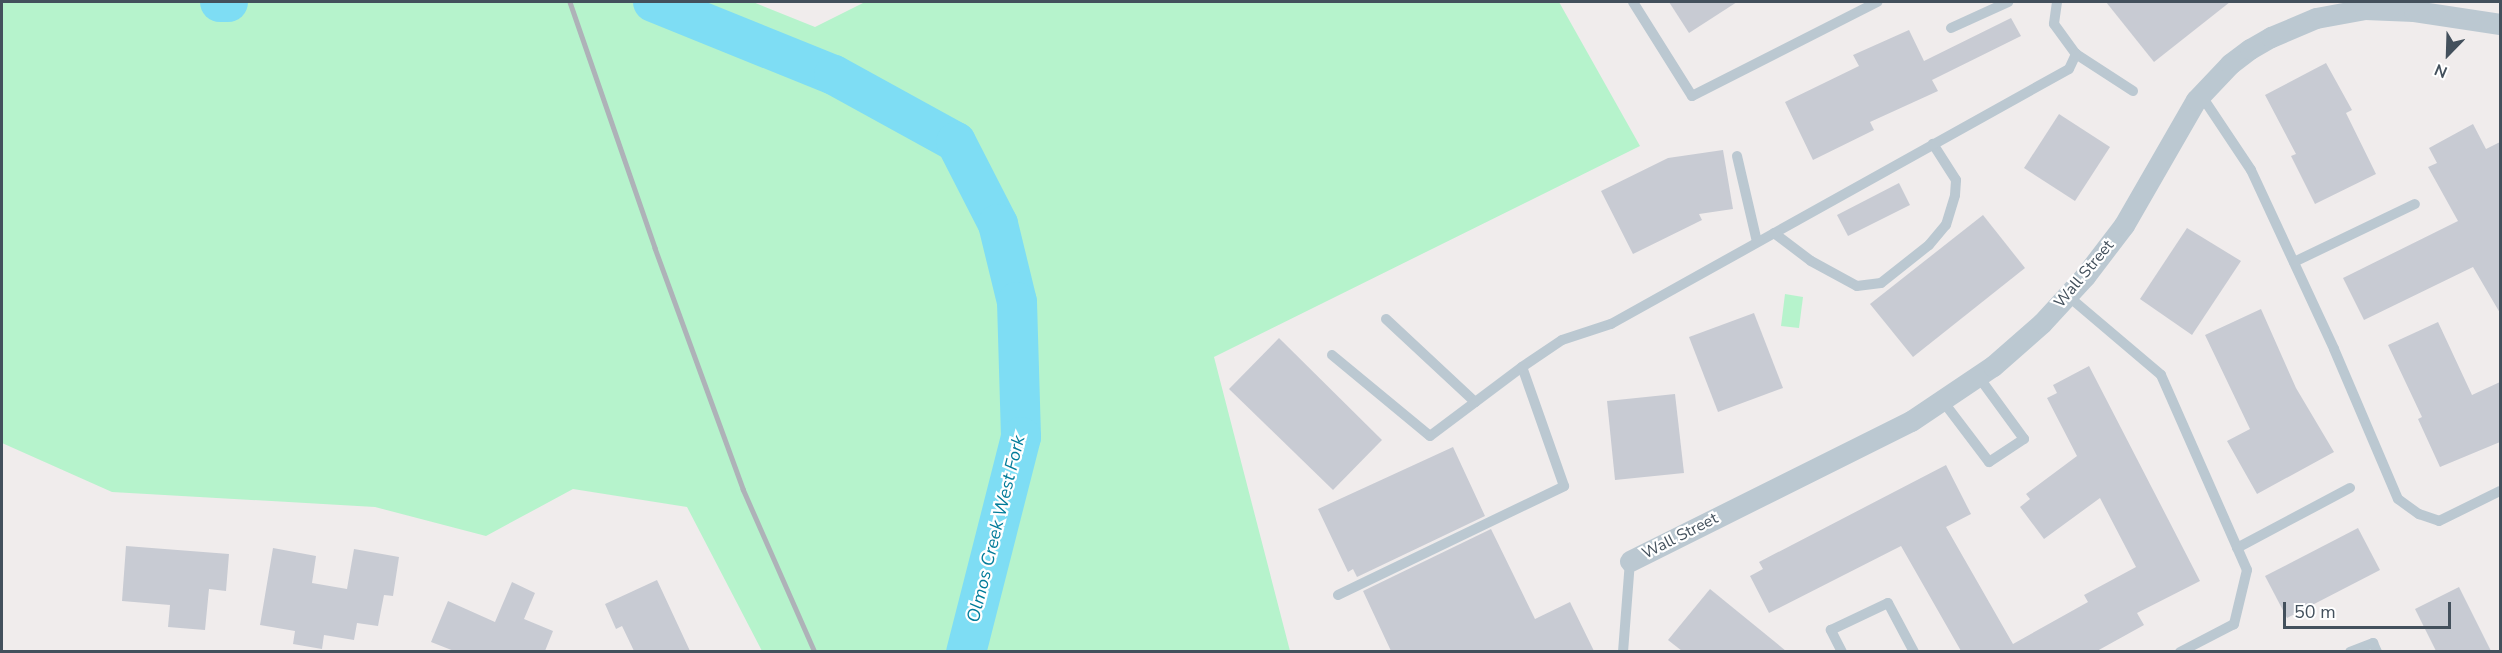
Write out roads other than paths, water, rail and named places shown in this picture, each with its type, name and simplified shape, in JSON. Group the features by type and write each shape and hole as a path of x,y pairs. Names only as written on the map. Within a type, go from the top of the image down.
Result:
{"street":[{"name":"Wall Street","path":"1630,561 1911,421 1978,376 2042,323 2068,296 2124,225 2182,120 2201,95 2230,64 2250,49 2271,37 2316,18 2364,9 2389,9 2500,24"}],"lane":[{"path":"1633,2 1692,96 1877,2"},
{"path":"1951,27 2008,2"},
{"path":"2057,2 2054,24 2076,54 2133,91"},
{"path":"1332,355 1430,435 1562,340 1611,324 2069,69 2076,54"},
{"path":"2201,95 2251,170 2398,499 2419,514 2439,521 2500,490"},
{"path":"1774,233 1811,261 1857,286 1881,283 1929,246 1946,225 1955,195 1956,180 1933,144"},
{"path":"1737,156 1757,242"},
{"path":"2294,262 2415,204"},
{"path":"2068,296 2161,375 2247,570 2234,624 2180,651"},
{"path":"1386,319 1475,402"},
{"path":"1338,595 1563,486 1522,367"},
{"path":"1942,400 1989,462 2024,439 1978,376"},
{"path":"2237,548 2350,488"},
{"path":"1623,651 1630,561"},
{"path":"1842,651 1831,630 1888,603 1914,651"},
{"path":"2350,651 2373,643 2377,651"}],"waterway":[{"name":"Olmos Creek West Fork","path":"220,2 228,2"},
{"name":"Olmos Creek West Fork","path":"653,2 834,75 956,142 998,224 1017,302 1021,437 966,652"}],"railway":[{"path":"570,2 655,248 743,489 815,652"}]}
